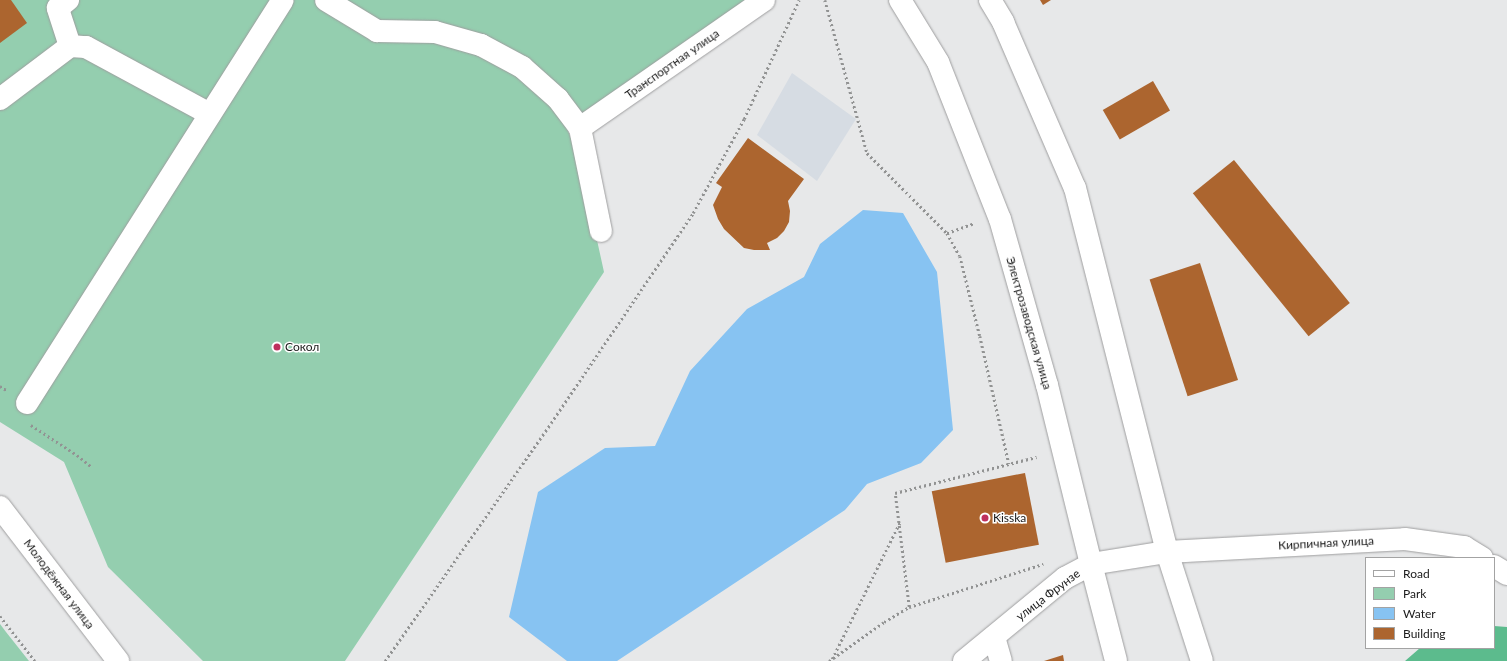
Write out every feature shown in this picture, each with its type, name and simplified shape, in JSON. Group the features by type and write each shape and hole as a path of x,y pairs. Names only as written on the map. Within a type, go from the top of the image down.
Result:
{"street":[{"path":"68,0 58,8 70,46"},
{"path":"27,403 283,0"},
{"path":"326,0 377,31 435,32 481,45 522,67 558,99 580,128 601,231"},
{"name":"Транспортная улица","path":"580,128 764,0"},
{"name":"Электрозаводская улица","path":"900,0 938,62 1000,220 1046,385 1116,661"},
{"path":"990,0 1003,22 1074,188 1167,552 1202,661"},
{"path":"0,98 70,46 86,47 210,114"},
{"name":"Молодёжная улица","path":"0,507 118,661"},
{"name":"Кирпичная улица","path":"1167,552 1405,539 1464,547 1480,557"},
{"name":"улица Фрунзе","path":"964,661 1066,578 1091,564 1167,552"},
{"path":"1495,567 1507,574"},
{"path":"994,637 1001,661"}],"path":[{"path":"385,661 552,422 693,213 744,119 799,0"},
{"path":"825,0 867,153 947,233 960,256 980,336 1008,464"},
{"path":"947,233 974,223"},
{"path":"27,403 18,417 77,455 92,467"},
{"path":"909,607 896,493 1036,457"},
{"path":"830,660 900,521"},
{"path":"830,660 884,622 909,607 1047,563"},
{"path":"0,616 35,661"}],"shaded area":[{"path":"792,73 856,119 817,181 757,135"}],"green space":[{"name":"Сокол","path":"0,0 745,0 566,126 579,158 604,272 345,661 203,661 108,567 64,462 0,422"},
{"path":"0,624 6,632 29,661 0,661"},
{"path":"1495,626 1507,627 1507,661 1405,661 1419,649 1495,649"}],"water":[{"path":"863,210 903,213 937,272 953,430 921,463 867,484 845,510 617,661 567,661 509,617 538,492 605,448 655,446 690,371 747,309 804,277 820,244"}],"building":[{"path":"0,0 11,0 27,23 0,43"},
{"path":"1040,0 1051,0 1043,5"},
{"path":"1153,81 1170,110 1120,139 1103,110"},
{"path":"748,138 804,179 788,201 790,211 789,222 784,231 777,238 767,243 770,250 754,250 744,248 724,229 718,219 713,205 722,187 716,183"},
{"path":"1234,160 1350,303 1309,336 1193,193"},
{"path":"1200,263 1238,380 1188,396 1150,279"},
{"name":"Kisska","path":"1025,473 1039,545 946,563 932,491"},
{"path":"1063,655 1064,661 1044,661"}],"place":[{"name":"Сокол","path":"277,347"},
{"name":"Kisska","path":"985,518"}]}
